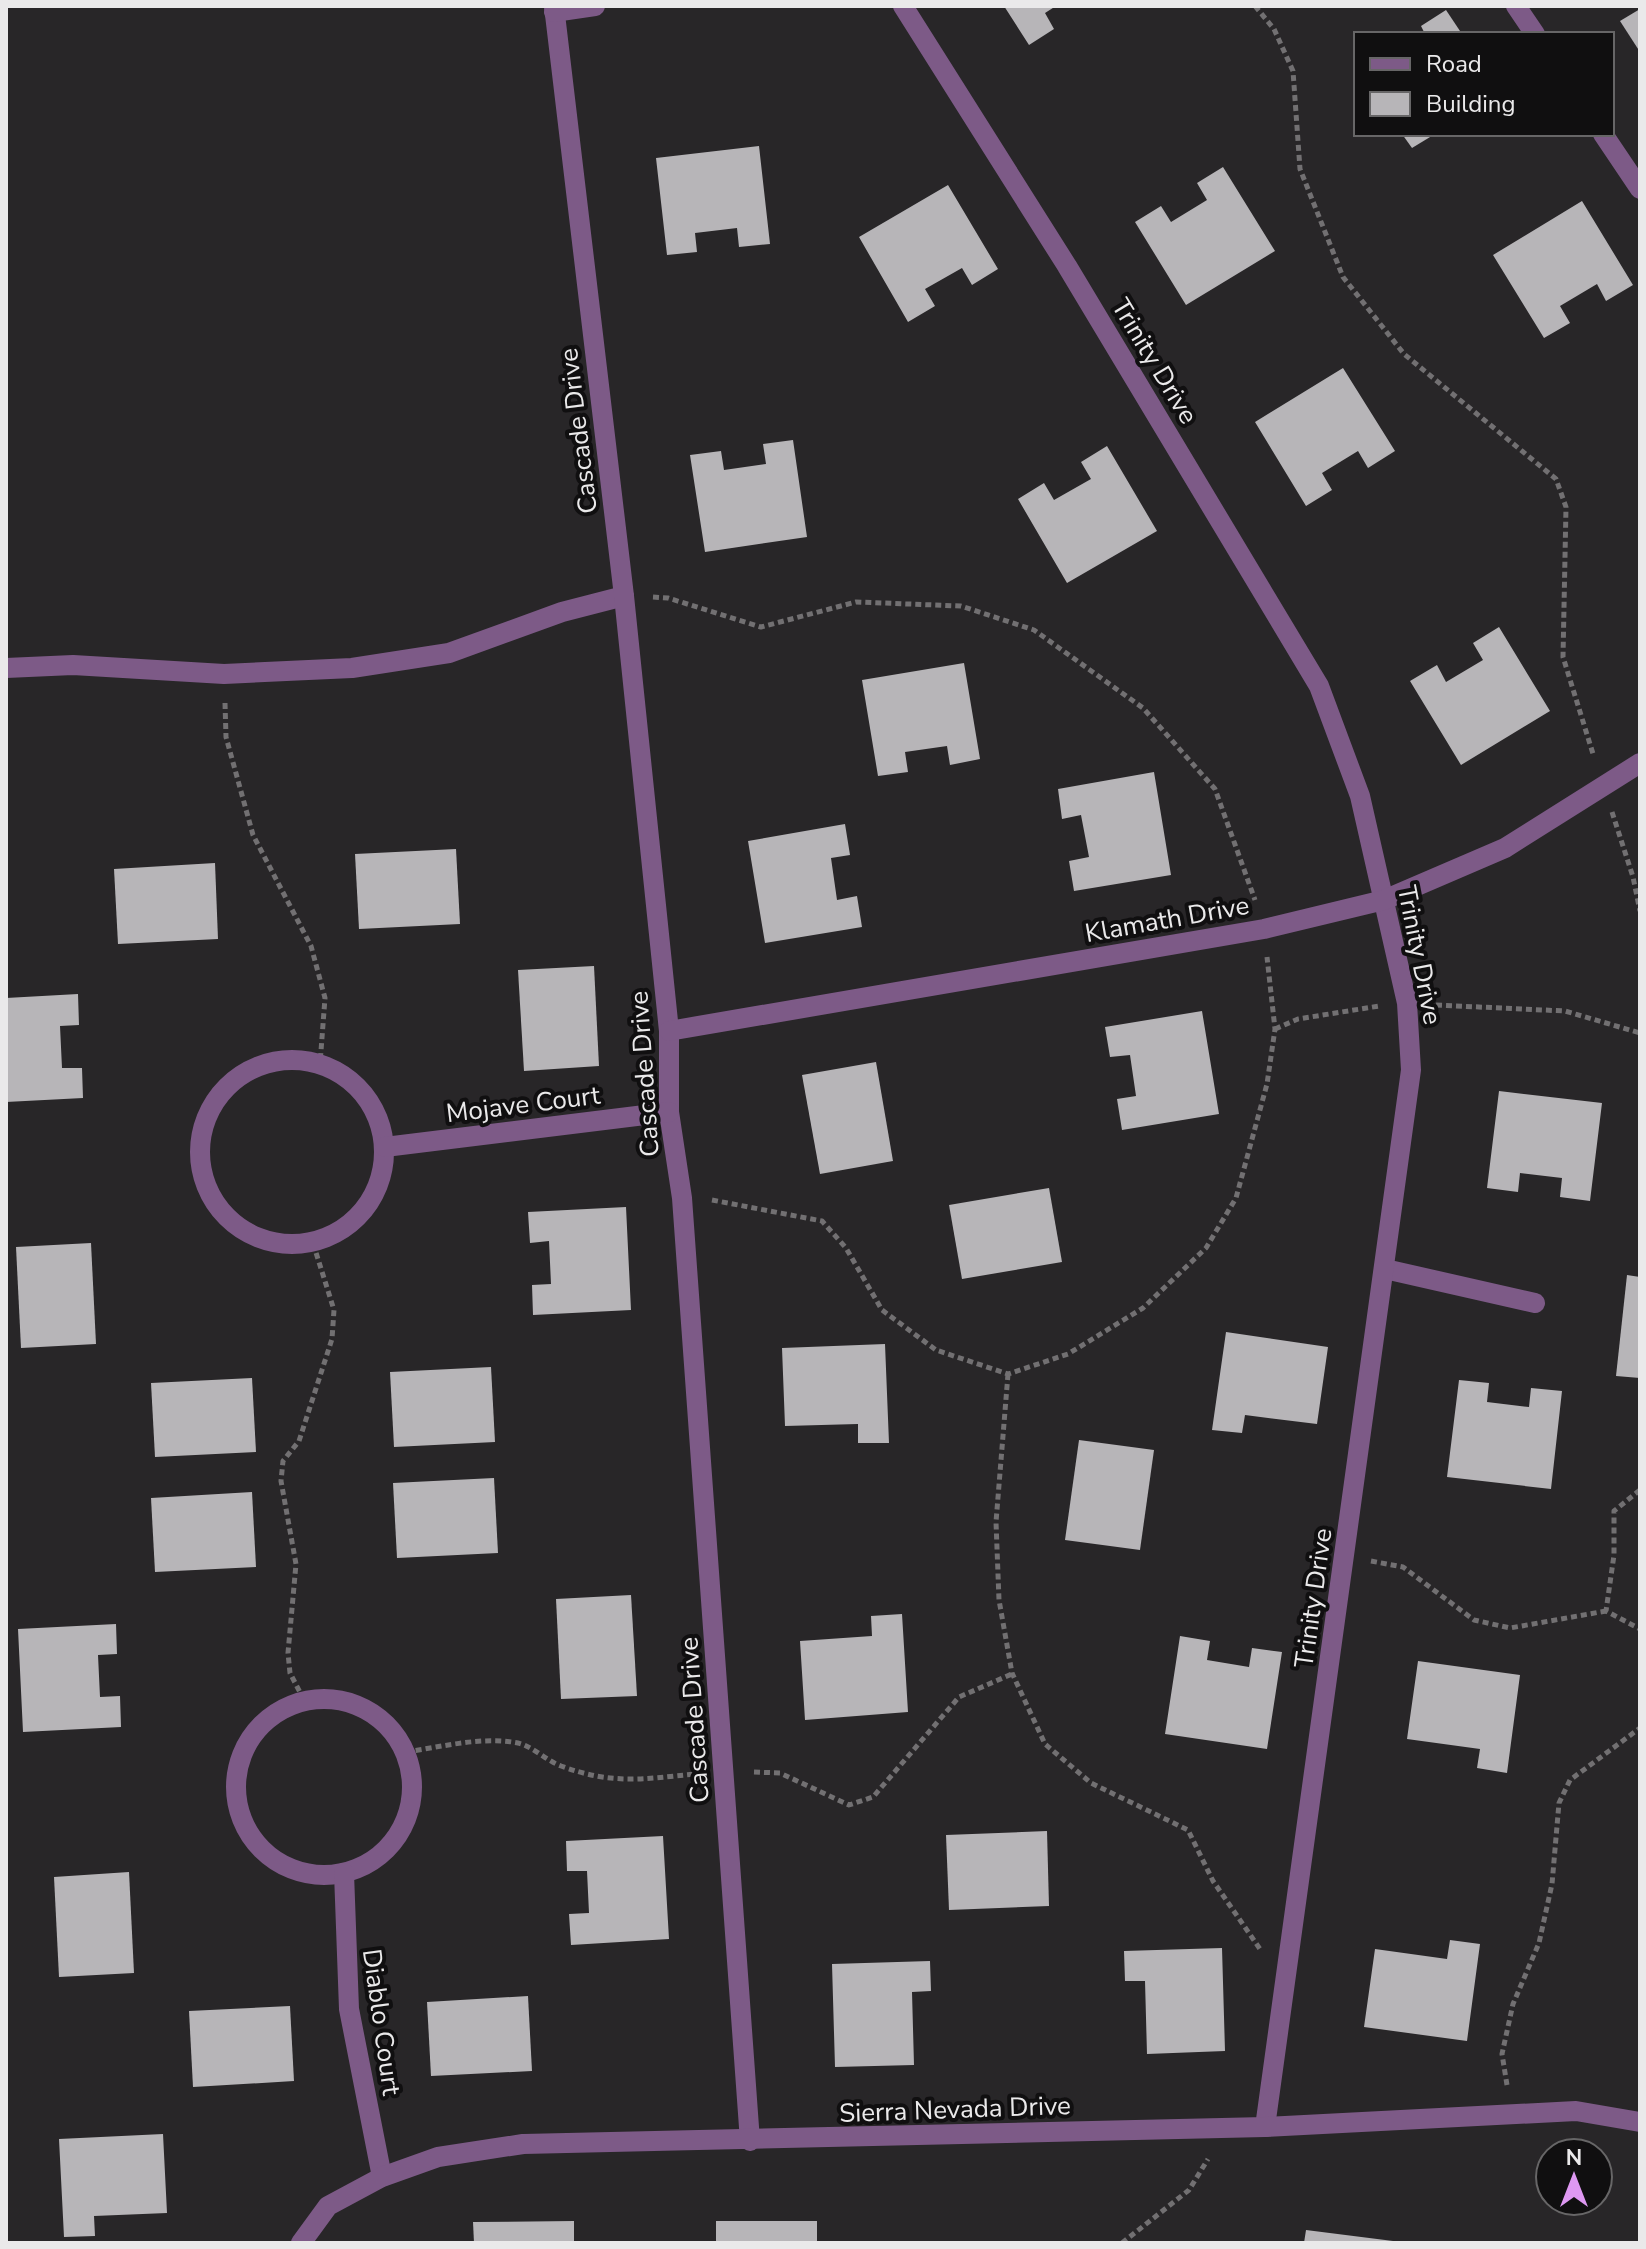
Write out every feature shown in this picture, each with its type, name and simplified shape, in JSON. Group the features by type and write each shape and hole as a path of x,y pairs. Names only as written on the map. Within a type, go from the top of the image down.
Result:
{"street":[{"path":"554,9 595,6"},
{"name":"Trinity Drive","path":"903,6 1067,266 1319,686 1360,796 1407,1003 1411,1070 1265,2127"},
{"path":"1516,6 1534,32"},
{"name":"Cascade Drive","path":"554,9 624,596 669,1031 669,1112 682,1198 750,2141"},
{"path":"1604,136 1640,189"},
{"path":"6,668 73,665 224,674 352,668 449,653 562,612 624,596"},
{"name":"Klamath Drive","path":"669,1031 1264,929 1384,900 1505,848 1640,763"},
{"path":"303,1060 320,1064 334,1069 360,1088 378,1116 385,1147 381,1179 366,1208 342,1230 313,1243 280,1244 249,1235 223,1216 206,1188 198,1156 203,1125 217,1096 241,1074 271,1061 303,1060"},
{"name":"Mojave Court","path":"385,1147 669,1112"},
{"path":"1385,1269 1535,1303"},
{"path":"335,1698 365,1707 389,1726 406,1752 413,1782 409,1813 395,1840 372,1861 344,1873 313,1875 283,1865 259,1847 242,1821 235,1792 239,1760 253,1733 276,1712 304,1700 335,1698"},
{"name":"Diablo Court","path":"344,1873 349,2009 382,2177"},
{"name":"Sierra Nevada Drive","path":"301,2243 328,2206 382,2177 438,2157 523,2144 1265,2127 1576,2111 1640,2122"}],"path":[{"path":"1255,6 1274,29 1293,71 1300,169 1343,277 1404,354 1556,479 1566,507 1563,657 1633,877 1640,911"},
{"path":"624,596 668,598 761,627 856,602 961,606 1034,630 1143,708 1215,789 1264,929 1275,1029 1267,1084 1236,1198 1206,1248 1143,1308 1068,1354 1008,1374 936,1350 882,1310 846,1248 822,1221 776,1211 682,1198"},
{"path":"224,674 226,737 253,835 311,946 325,998 320,1064"},
{"path":"1275,1029 1298,1019 1338,1011 1407,1003 1565,1011 1640,1033"},
{"path":"304,1700 290,1673 288,1653 296,1564 281,1481 283,1461 299,1441 332,1339 334,1310 313,1243"},
{"path":"1008,1374 996,1522 999,1600 1012,1673 1045,1744 1091,1783 1188,1830 1213,1881 1254,1943 1288,1973"},
{"path":"1606,1611 1614,1555 1614,1511 1640,1490"},
{"path":"1345,1556 1403,1567 1474,1620 1510,1628 1606,1611 1640,1629"},
{"path":"1513,2113 1502,2054 1513,2004 1539,1943 1552,1884 1559,1803 1570,1780 1640,1728"},
{"path":"1122,2243 1189,2190 1210,2156 1214,2128"}],"building":[{"path":"1004,6 1056,6 1045,13 1054,29 1029,45"},
{"path":"1640,9 1640,52 1620,21"},
{"path":"1446,10 1461,32 1424,32 1421,26"},
{"path":"1403,136 1432,136 1412,148"},
{"path":"759,146 770,244 739,247 737,228 695,233 697,252 667,255 656,158"},
{"path":"1223,167 1275,251 1186,305 1135,222 1161,206 1171,222 1207,200 1197,183"},
{"path":"948,185 998,269 972,285 962,268 925,289 935,306 908,322 859,237"},
{"path":"1582,201 1633,285 1606,301 1597,284 1560,306 1570,323 1544,338 1493,255"},
{"path":"1343,368 1395,451 1368,468 1358,451 1322,473 1332,490 1306,506 1255,422"},
{"path":"793,440 807,537 705,552 690,455 721,451 724,470 766,464 763,444"},
{"path":"1107,446 1157,531 1067,583 1018,499 1044,483 1054,500 1091,479 1081,462"},
{"path":"1499,627 1550,711 1461,765 1410,681 1437,665 1446,682 1483,660 1473,643"},
{"path":"964,663 980,759 950,765 947,746 905,752 908,772 878,776 862,680"},
{"path":"1154,772 1171,875 1074,891 1069,861 1089,857 1081,815 1062,819 1058,789"},
{"path":"845,824 850,855 831,858 837,900 857,896 862,927 765,943 748,841"},
{"path":"456,849 460,924 359,929 355,854"},
{"path":"215,863 218,939 118,944 114,869"},
{"path":"594,966 599,1066 524,1071 518,970"},
{"path":"78,994 79,1025 60,1026 62,1068 82,1068 83,1098 6,1102 6,998"},
{"path":"1202,1011 1219,1114 1122,1130 1117,1099 1136,1096 1130,1055 1110,1057 1105,1027"},
{"path":"876,1062 893,1161 820,1174 802,1075"},
{"path":"1499,1091 1602,1103 1590,1201 1560,1197 1562,1178 1520,1173 1518,1192 1487,1188"},
{"path":"1049,1188 1062,1262 962,1279 949,1205"},
{"path":"626,1207 631,1310 533,1315 532,1285 551,1284 549,1241 530,1243 528,1212"},
{"path":"91,1243 96,1344 21,1348 16,1247"},
{"path":"1627,1275 1640,1277 1640,1378 1616,1376"},
{"path":"1226,1332 1328,1347 1317,1424 1245,1415 1242,1433 1212,1430"},
{"path":"885,1344 889,1443 858,1443 858,1424 785,1426 782,1348"},
{"path":"491,1367 495,1442 394,1447 390,1372"},
{"path":"252,1378 256,1452 155,1457 151,1383"},
{"path":"1459,1380 1489,1383 1487,1402 1529,1407 1531,1388 1562,1391 1551,1489 1447,1477"},
{"path":"1079,1440 1154,1450 1140,1550 1065,1540"},
{"path":"494,1478 498,1553 397,1558 393,1483"},
{"path":"252,1492 256,1567 155,1572 151,1498"},
{"path":"631,1595 637,1696 561,1699 556,1599"},
{"path":"902,1614 908,1712 805,1720 800,1641 872,1636 871,1616"},
{"path":"116,1624 117,1654 98,1655 100,1697 120,1696 121,1727 23,1732 18,1629"},
{"path":"1180,1636 1210,1641 1207,1660 1249,1667 1252,1648 1282,1652 1267,1749 1165,1734"},
{"path":"1418,1661 1520,1675 1507,1773 1477,1768 1480,1749 1407,1739"},
{"path":"1047,1831 1049,1906 949,1910 946,1835"},
{"path":"663,1836 669,1939 571,1945 569,1914 589,1913 587,1871 567,1871 566,1841"},
{"path":"129,1872 134,1973 59,1977 54,1877"},
{"path":"1450,1940 1480,1944 1467,2041 1364,2027 1375,1949 1447,1959"},
{"path":"1222,1948 1225,2051 1147,2054 1145,1981 1125,1981 1124,1951"},
{"path":"930,1961 931,1991 912,1992 914,2065 835,2067 832,1964"},
{"path":"528,1996 532,2071 431,2076 427,2002"},
{"path":"290,2006 294,2081 193,2087 189,2011"},
{"path":"163,2134 167,2213 94,2216 95,2236 64,2237 59,2139"},
{"path":"574,2221 574,2243 474,2243 473,2222"},
{"path":"716,2221 817,2221 817,2243 716,2243"},
{"path":"1306,2230 1393,2241 1393,2243 1304,2243"}]}
